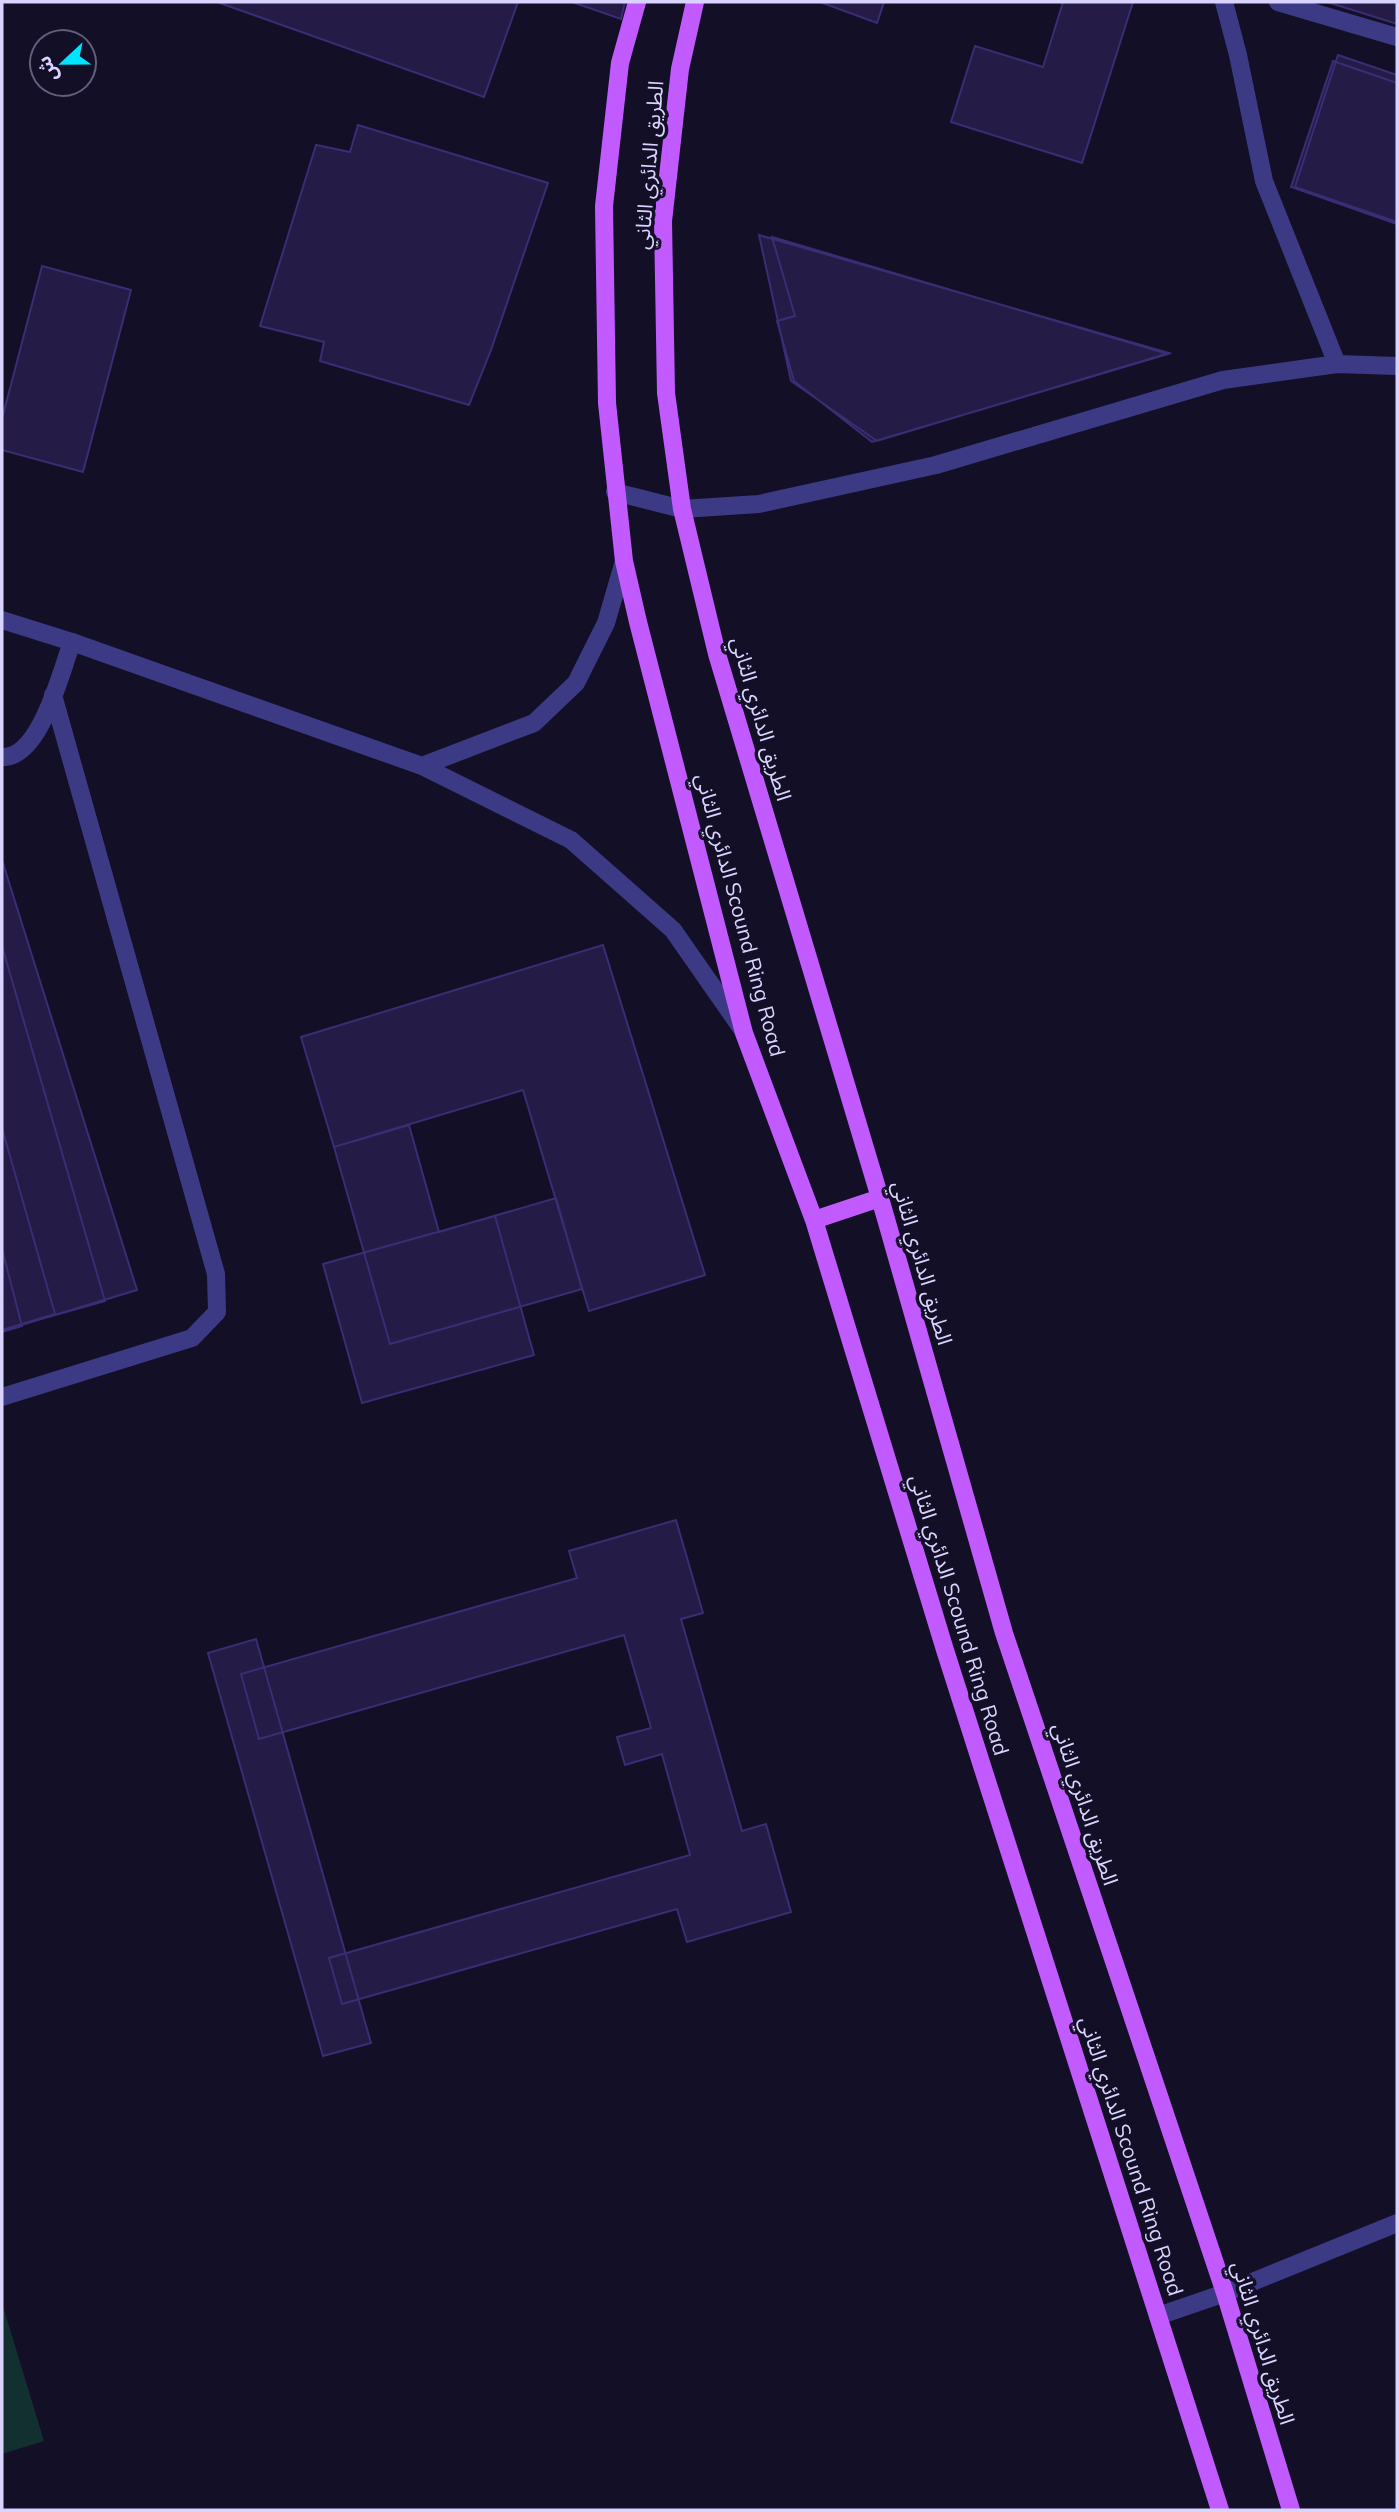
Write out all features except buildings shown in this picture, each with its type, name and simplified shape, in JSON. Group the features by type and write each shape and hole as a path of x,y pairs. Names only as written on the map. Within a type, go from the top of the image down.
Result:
{"main road":[{"name":"الطريق الدائري الثاني","path":"637,2 620,63 604,206 607,403 624,561 666,732"},
{"name":"الطريق الدائري الثاني","path":"695,2 680,69 663,221 666,393 682,509 718,654 880,1198 1004,1633 1224,2293 1291,2510"},
{"name":"الدائري الثاني Scound Ring Road","path":"666,732 744,1033 814,1220 945,1650 1220,2510"},
{"path":"814,1220 880,1198"}],"street":[{"path":"1224,2 1238,55 1264,181 1337,364"},
{"path":"1278,2 1397,37"},
{"path":"615,492 682,509 759,504 936,464 1223,380 1337,364 1397,366"},
{"path":"422,766 534,723 576,683 606,623 624,561"},
{"path":"2,620 72,642 422,766 571,840 673,930 744,1033"},
{"path":"2,757 9,758 25,749 43,723 72,642"},
{"path":"2,1397 192,1338 217,1312 216,1274 53,695"},
{"path":"1158,2316 1224,2293 1397,2223"}],"green space":[{"path":"2,2303 44,2441 2,2454"}]}
